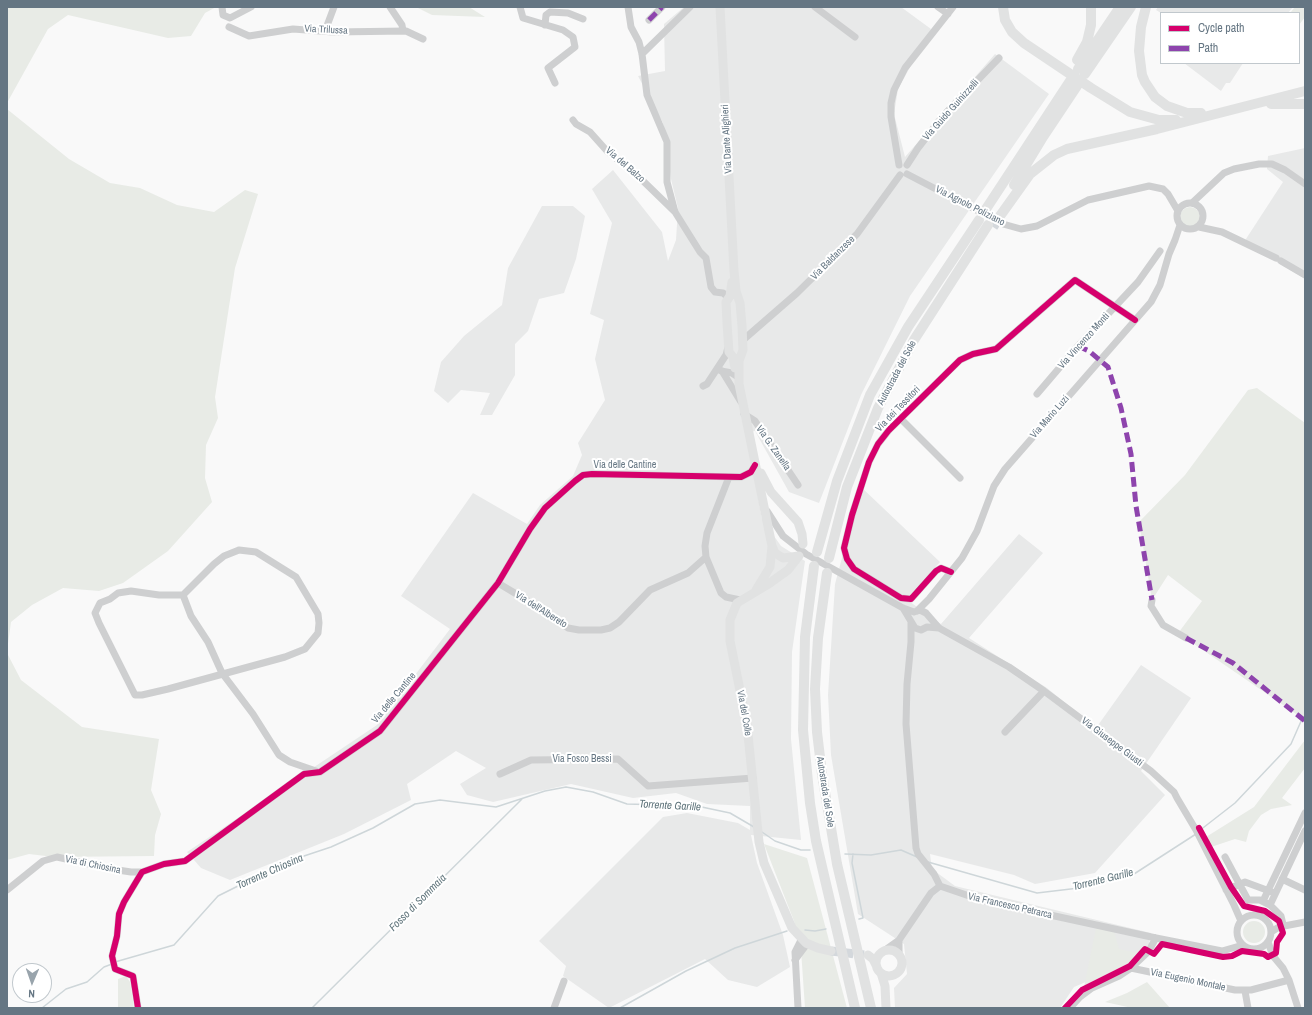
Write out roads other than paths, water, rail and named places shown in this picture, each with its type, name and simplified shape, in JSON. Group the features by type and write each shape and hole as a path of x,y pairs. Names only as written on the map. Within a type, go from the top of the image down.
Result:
{"highway":[{"path":"1003,7 1005,20 1012,32 1024,43 1130,112 1143,117 1168,120 1202,117"},
{"path":"1079,70 1091,25 1091,7"},
{"path":"1079,70 1120,7"},
{"path":"1079,70 1131,7"},
{"path":"1146,7 1140,38 1140,62 1144,78 1152,93 1167,106 1180,112 1193,113 1231,110"},
{"path":"986,209 1055,103 1071,82 1000,218"},
{"path":"1000,218 1030,174 1054,155 1066,149 1261,104 1303,91"},
{"path":"1261,104 1305,104"},
{"name":"Autostrada del Sole","path":"817,552 837,481 870,395 908,327 979,220"},
{"name":"Autostrada del Sole","path":"829,558 847,486 878,408 914,340 963,264 991,226"},
{"name":"Autostrada del Sole","path":"814,566 805,636 803,730 810,803 816,841 854,1005"},
{"name":"Autostrada del Sole","path":"826,573 818,638 815,689 817,739 837,864 871,1008"}],"main road":[{"name":"Via Dante Alighieri","path":"720,7 733,276 740,301 743,340 743,350 737,357 738,379 744,414 762,483 761,492"},
{"name":"Via Dante Alighieri","path":"733,276 725,295 729,352 737,357"},
{"path":"725,295 735,297 740,301"},
{"path":"756,463 771,492 798,522 802,534 803,544"},
{"path":"761,492 772,546 775,553 783,558 803,555"},
{"path":"756,590 770,566 772,546"},
{"path":"740,600 756,590 767,586 788,570 803,555"},
{"name":"Via del Colle","path":"740,600 732,613 729,629 730,641 747,725 759,842 764,863 786,916 792,928 804,942"},
{"path":"804,942 818,948 831,951"},
{"path":"885,986 899,968 901,961 899,954 892,949 883,952 879,970 885,986 886,1008"},
{"path":"879,970 887,976 893,975"}],"street":[{"path":"222,7 223,15 230,18 251,7"},
{"path":"325,31 334,7"},
{"path":"390,7 402,25 403,31"},
{"path":"520,7 523,18 570,33 575,41 575,47 548,68 555,83"},
{"path":"628,7 631,27 639,42 642,54 647,95 667,142 668,182 675,212 700,252 706,258 711,288 715,292 725,295"},
{"path":"649,20 662,7"},
{"path":"642,54 690,7"},
{"path":"815,7 855,37"},
{"path":"938,7 948,14"},
{"path":"899,165 903,163 907,165 909,169 904,175 897,170 899,165 891,116 891,103 894,90 905,68 953,7"},
{"path":"545,25 546,15 550,12 568,13 583,19"},
{"name":"Via Trilussa","path":"229,27 249,36 293,29 325,31 403,31 414,33 423,39"},
{"name":"Via Guido Guinizzelli","path":"907,165 918,148 943,116 999,58"},
{"name":"Via del Balzo","path":"573,120 576,124 590,132 608,151 650,187 675,212"},
{"path":"1178,211 1208,188 1217,178 1234,169 1259,164 1272,164 1285,170 1305,184"},
{"name":"Via Agnolo Poliziano","path":"904,175 973,209 1000,218 1021,229 1038,226 1088,200 1142,187 1157,186 1168,194 1189,203"},
{"name":"Via Baldanzese","path":"743,340 797,293 857,234 904,175"},
{"path":"1208,188 1201,208 1204,218 1222,232 1279,259 1305,275"},
{"path":"1168,194 1178,211 1177,218 1180,225 1187,230 1199,227 1222,232"},
{"path":"1189,203 1201,208"},
{"path":"1199,227 1204,218"},
{"name":"Via Mario Luzi","path":"916,611 929,599 970,545 994,486 1005,469 1151,302 1160,285 1169,254 1180,225"},
{"name":"Via Mario Luzi","path":"1175,240 1187,230"},
{"name":"Via Vincenzo Monti","path":"1037,394 1078,346 1138,282 1160,251"},
{"name":"Via dei Tessitori","path":"951,572 941,568 936,571 911,599 901,598 854,569 845,555 844,548 847,535 869,462 878,444 960,360 972,354 996,349 1075,280 1116,306"},
{"path":"1116,306 1135,320"},
{"path":"742,326 754,330"},
{"path":"719,371 726,355 728,343"},
{"path":"704,386 719,371 737,357"},
{"path":"719,371 735,375 738,379"},
{"path":"719,371 742,403"},
{"name":"Via G. Zanella","path":"744,414 755,422 798,485"},
{"path":"901,419 960,478"},
{"path":"741,477 751,472 756,463"},
{"name":"Via delle Cantine","path":"142,872 164,864 185,861 304,774 320,772 380,731 498,584 530,529 545,508 583,475 741,477 754,480 761,492"},
{"path":"729,477 707,533 705,546 706,557 721,593 726,597 740,600"},
{"name":"Via Dante Alighieri","path":"761,492 774,524 783,536 803,555"},
{"path":"238,550 256,552 296,577 318,614 320,623 318,633 304,649 285,657 240,668 226,674 222,673 168,689 142,695 135,695 108,643 96,613 100,603 110,600 118,593 131,591 158,595 183,595 206,571 224,556 238,550"},
{"name":"Via Giuseppe Giusti","path":"803,555 838,572 903,608 924,611 939,628 1009,668 1044,691 1151,771 1174,792 1196,830 1234,905 1240,921"},
{"name":"Via dell'Albereto","path":"498,584 544,610 568,628 578,630 601,630 610,628 619,622 650,590 688,573 706,557"},
{"path":"183,595 191,616 208,642 222,673 253,714 279,755 304,768 320,772"},
{"path":"926,627 929,617 929,599"},
{"path":"1152,600 1151,606 1163,626 1186,638"},
{"path":"883,952 899,940 931,893 940,886 934,874 918,854 916,848 906,724 907,684 911,649 910,622 903,608"},
{"path":"910,622 916,611"},
{"name":"Via Giuseppe Giusti","path":"910,622 918,629 926,627 939,628"},
{"path":"1005,732 1044,691"},
{"name":"Via Fosco Bessi","path":"500,774 531,760 618,759 648,786 753,778"},
{"path":"1272,892 1282,879 1286,863 1305,813"},
{"path":"1267,903 1286,863 1305,831"},
{"name":"Via di Chiosina","path":"7,890 43,861 57,857 118,870 142,872"},
{"path":"1225,857 1248,900 1267,903 1281,916 1283,924"},
{"path":"138,1008 133,976 113,964 112,953 117,936 119,914 124,902 142,872"},
{"path":"1282,879 1305,890"},
{"path":"1226,890 1246,882 1272,892"},
{"name":"Via Francesco Petrarca","path":"940,886 981,900 1222,951 1243,945"},
{"name":"Via Giuseppe Giusti","path":"1234,905 1249,916 1256,915 1267,921 1292,924"},
{"path":"1230,949 1236,941 1240,921 1249,916"},
{"path":"1267,921 1271,932 1268,942 1272,955"},
{"path":"1271,932 1279,927 1305,922"},
{"path":"1237,935 1243,945 1251,949 1259,948 1268,942"},
{"path":"1070,1008 1080,997 1092,988 1119,976 1131,968 1148,952 1156,938"},
{"path":"899,940 899,954"},
{"path":"798,1008 795,962 804,942"},
{"path":"1259,948 1272,955 1283,968 1289,980 1298,1008"},
{"name":"Via Eugenio Montale","path":"1131,968 1224,988 1245,991"},
{"path":"1248,1008 1245,991 1289,980"},
{"path":"554,1008 564,981"}],"waterway":[{"name":"Torrente Garille","path":"1199,831 1235,803 1291,744 1302,719 1305,716"},
{"name":"Torrente Chiosina","path":"115,962 174,945 218,896 286,862 331,847 373,828 415,804 440,800 496,807 545,791 566,787 593,792 627,804 697,806 730,813 754,827"},
{"name":"Fosso di Sommaia","path":"312,1008 522,799"},
{"name":"Torrente Garille","path":"762,832 775,841 801,850 810,850"},
{"name":"Torrente Garille","path":"928,862 1037,893 1079,888 1134,874 1196,834"},
{"name":"Torrente Garille","path":"845,854 871,855 901,850 917,857"},
{"path":"853,854 852,863 863,918 859,919"},
{"path":"805,930 815,931 826,929"},
{"path":"620,1008 686,971 735,948 787,931"},
{"name":"Torrente Chiosina","path":"42,1008 66,989 87,982 104,967 112,964"}],"tunnel":[{"path":"993,227 1000,216"},
{"path":"831,951 864,955"}]}
